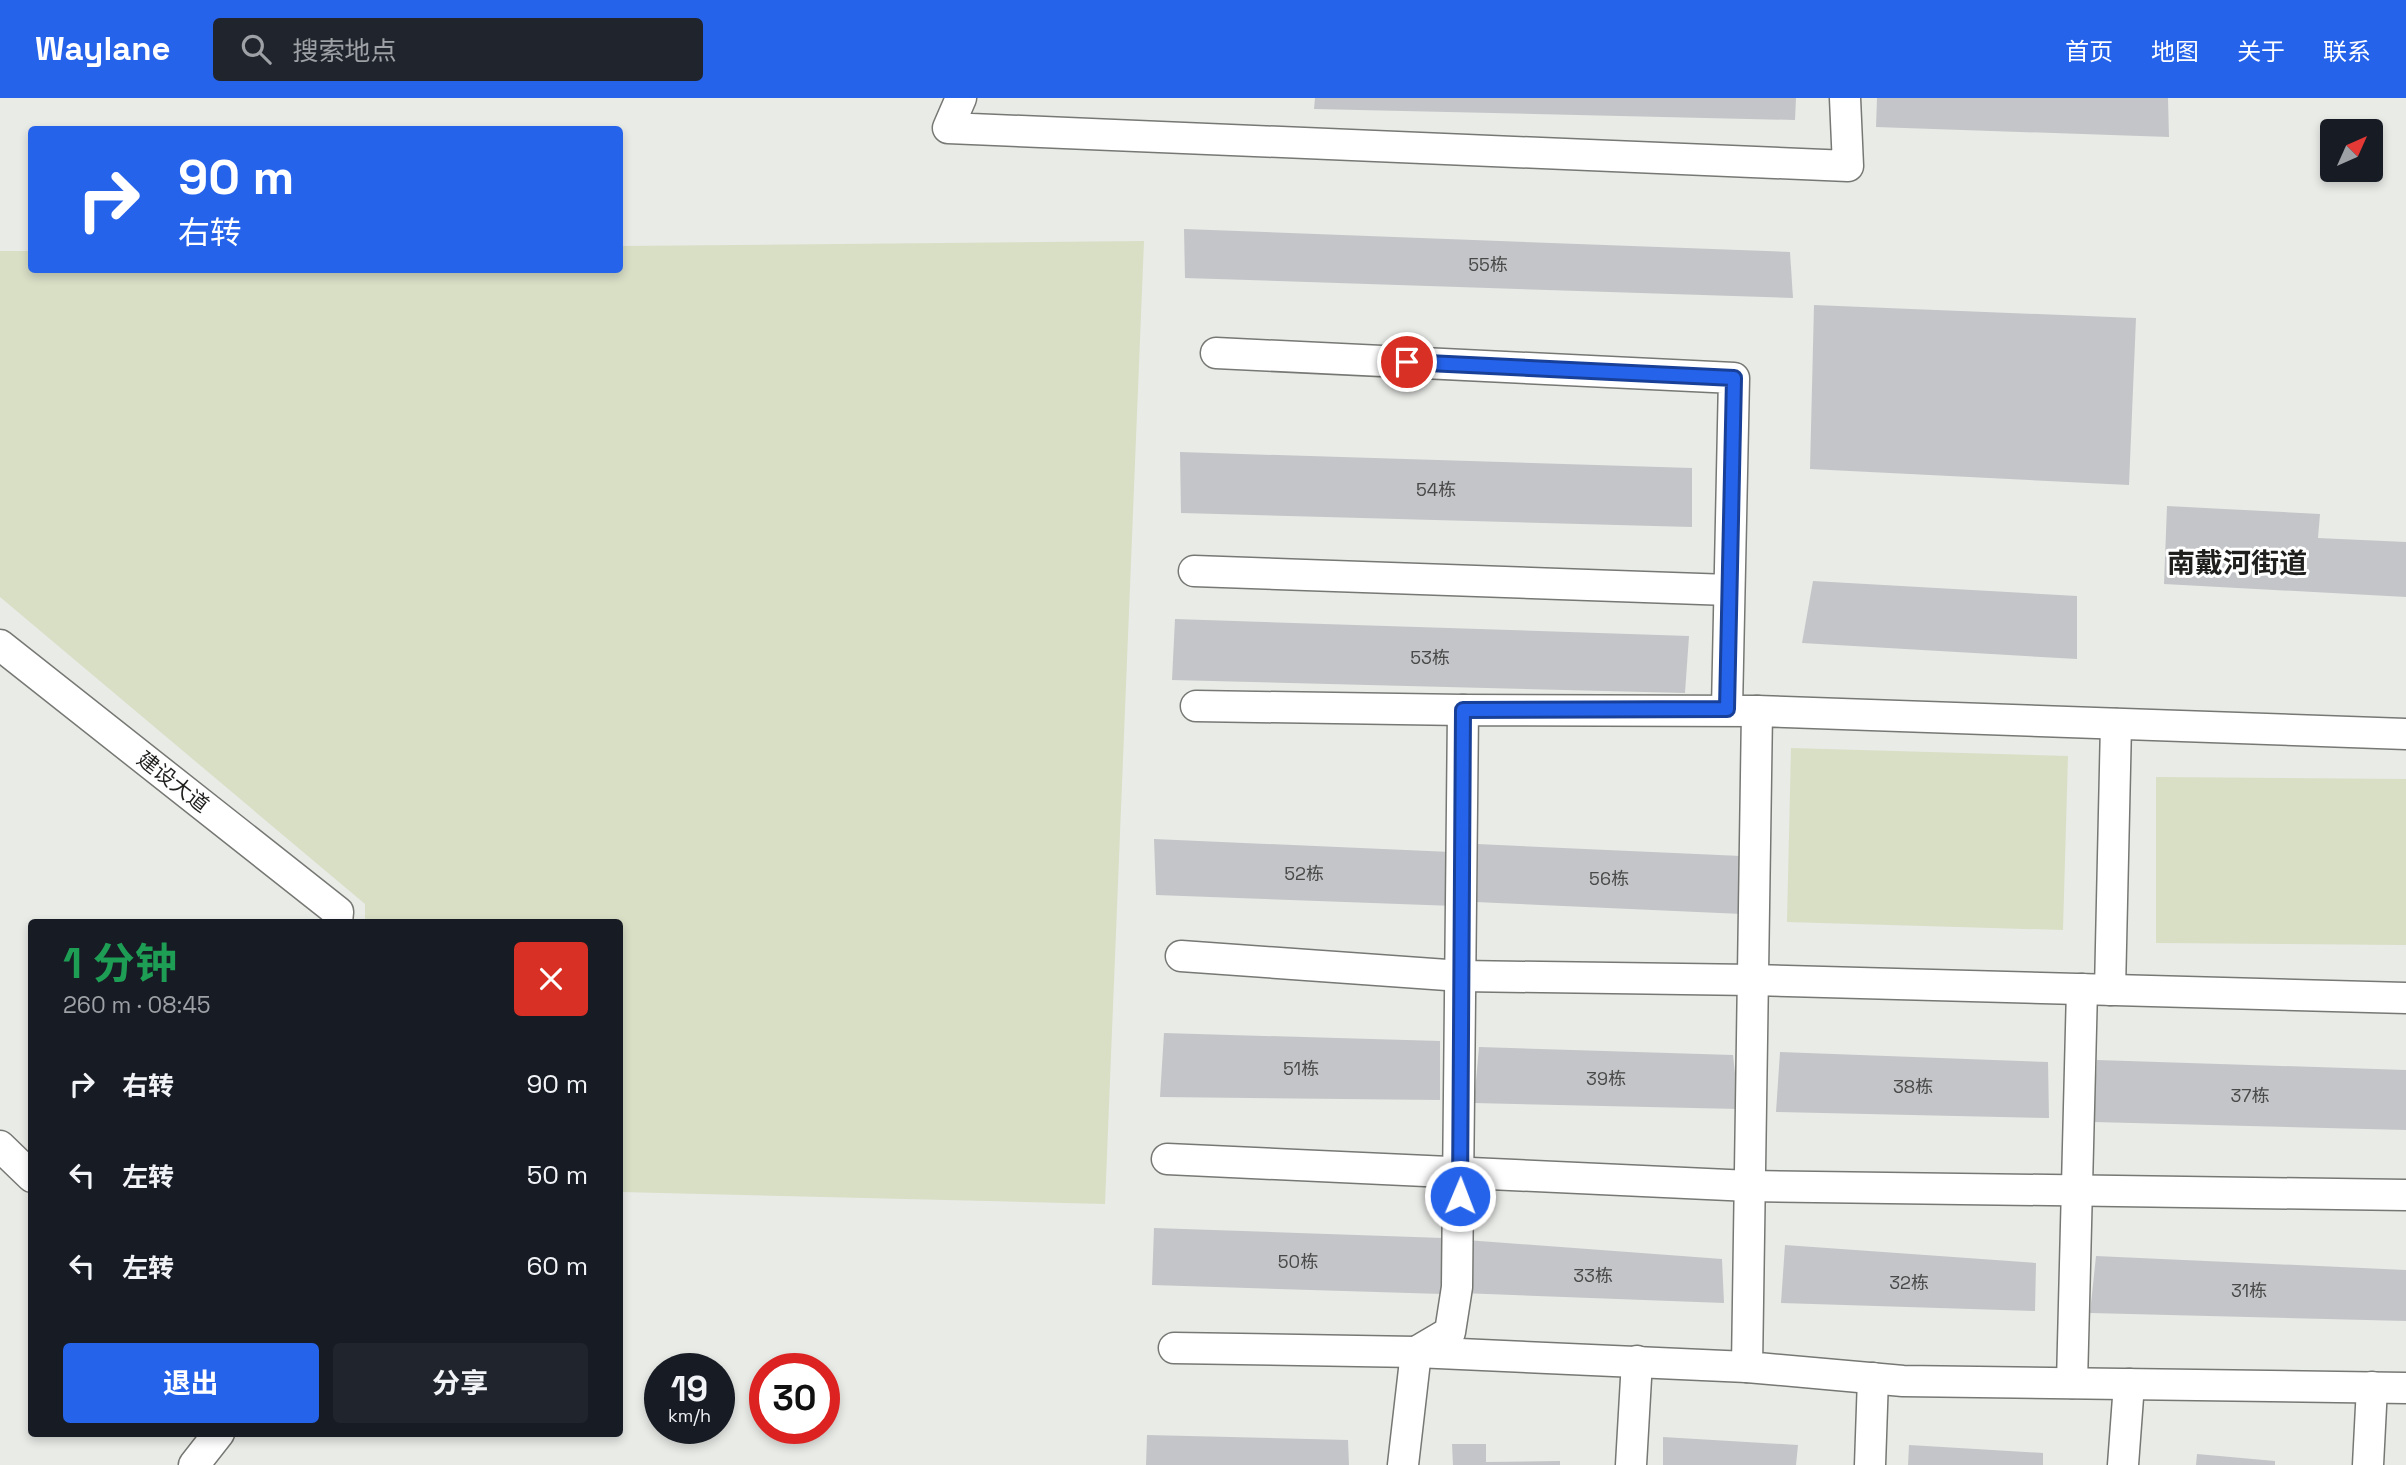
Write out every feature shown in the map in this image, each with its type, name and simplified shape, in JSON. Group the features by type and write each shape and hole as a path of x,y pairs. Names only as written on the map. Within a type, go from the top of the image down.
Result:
{"street":[{"path":"961,98 948,128 1848,166 1845,98"},
{"path":"1216,353 1734,378 1727,709"},
{"path":"1194,571 1730,590"},
{"name":"建设大道","path":"0,646 338,912 337,919"},
{"path":"1195,706 1463,710 1727,709 2406,734"},
{"path":"1416,1352 1450,1332 1457,1287 1463,710"},
{"path":"1747,1367 1757,711"},
{"path":"2072,1383 2076,1191 2096,989 2116,724"},
{"path":"1181,956 1461,976 1753,980 2406,998"},
{"path":"0,1146 28,1173"},
{"path":"1167,1160 1750,1186 2406,1195"},
{"path":"1174,1348 1416,1352 1747,1367 1873,1378 2406,1388"},
{"path":"1403,1465 1416,1352"},
{"path":"1631,1465 1637,1362"},
{"path":"1870,1465 1873,1378"},
{"path":"2123,1465 2129,1384"},
{"path":"2368,1465 2372,1387"},
{"path":"194,1465 216,1437"}],"green space":[{"path":"1144,241 1105,1204 623,1192 623,919 365,919 365,904 0,597 0,251 28,251 28,273 623,273 623,246"},
{"path":"1791,748 2068,756 2063,930 1787,922"},
{"path":"2156,777 2406,779 2406,945 2156,943"}],"building":[{"path":"1315,98 1796,98 1795,120 1314,109"},
{"path":"1877,98 2168,98 2169,137 1876,127"},
{"path":"1184,229 1790,252 1793,298 1185,278"},
{"path":"1814,305 2136,318 2129,485 1810,469"},
{"path":"1180,452 1692,468 1692,527 1181,513"},
{"path":"2167,506 2320,514 2318,538 2406,542 2406,597 2164,584"},
{"path":"1813,581 2077,596 2077,659 1802,643"},
{"path":"1175,619 1689,636 1685,693 1172,680"},
{"path":"1154,839 1451,852 1454,906 1156,895"},
{"path":"1477,844 1741,856 1742,914 1475,902"},
{"path":"1164,1033 1440,1041 1440,1100 1160,1097"},
{"path":"1479,1047 1733,1055 1739,1109 1474,1103"},
{"path":"1780,1052 2048,1062 2049,1118 1776,1112"},
{"path":"2097,1060 2406,1070 2406,1130 2093,1122"},
{"path":"1154,1228 1443,1238 1442,1294 1152,1285"},
{"path":"1466,1240 1722,1259 1724,1303 1461,1293"},
{"path":"1785,1245 2036,1263 2035,1311 1781,1303"},
{"path":"2096,1256 2406,1270 2406,1321 2090,1313"},
{"path":"1147,1435 1348,1440 1349,1465 1146,1465"},
{"path":"1663,1437 1798,1445 1796,1465 1663,1465"},
{"path":"1452,1444 1486,1444 1486,1462 1560,1461 1560,1465 1453,1465"},
{"path":"1909,1445 2043,1453 2043,1465 1908,1465"},
{"path":"2197,1454 2275,1461 2275,1465 2196,1465"}],"district":[{"name":"南戴河街道","path":"2237,563"}],"route":[{"path":"1407,362 1734,378 1727,709 1463,710 1460,1196"}]}
